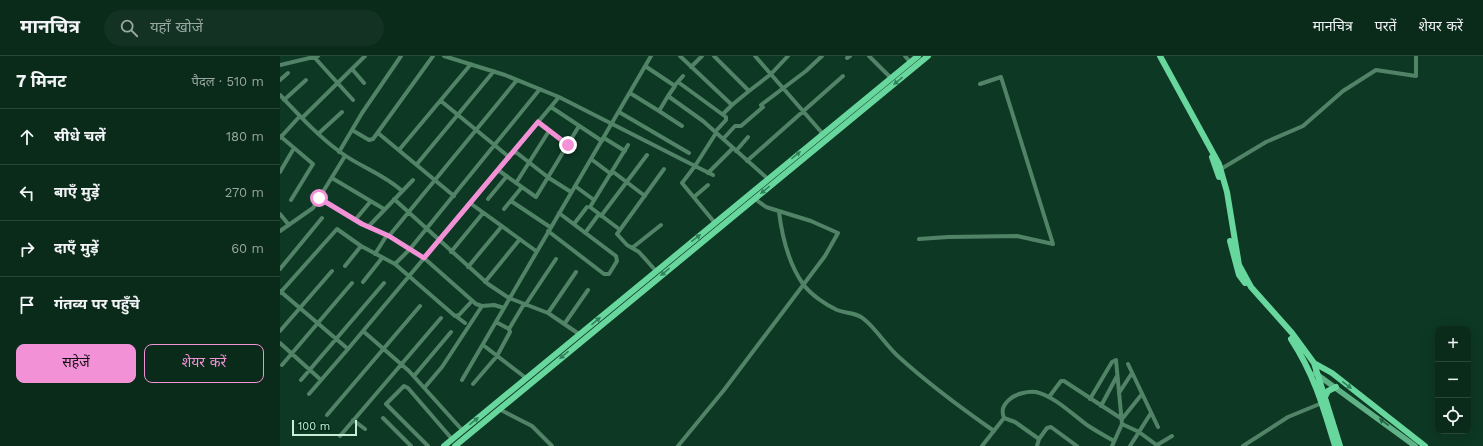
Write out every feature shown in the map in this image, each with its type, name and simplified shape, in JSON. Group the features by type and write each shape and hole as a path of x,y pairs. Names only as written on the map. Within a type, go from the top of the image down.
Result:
{"main road":[{"path":"444,446 918,56"},
{"path":"455,446 928,56"},
{"path":"1155,56 1211,155 1220,181 1231,251 1239,275 1257,299 1290,337 1306,361 1323,400 1340,446"},
{"path":"1160,56 1191,111 1221,170 1227,192 1235,248 1239,264 1246,278 1314,363 1319,375 1323,400 1335,446"},
{"path":"1306,361 1314,363 1332,373 1425,446"},
{"path":"1310,372 1319,375 1415,446"},
{"path":"1323,400 1328,391 1336,387"}],"street":[{"path":"280,65 316,56 337,84 353,100"},
{"path":"291,200 313,164 280,137 365,56"},
{"path":"339,152 385,77 401,56"},
{"path":"352,130 372,140 433,56"},
{"path":"444,56 517,80 559,97 711,174 748,138"},
{"path":"462,380 651,56"},
{"path":"680,56 732,105"},
{"path":"691,67 702,56"},
{"path":"714,56 749,90"},
{"path":"755,56 823,134"},
{"path":"723,114 749,90 771,74 788,56"},
{"path":"723,139 735,126 741,126 782,87 806,71 822,56"},
{"path":"869,56 891,78"},
{"path":"905,56 910,62"},
{"path":"1221,170 1266,142 1303,126 1343,91 1376,70 1416,76 1416,56"},
{"path":"399,150 471,64"},
{"path":"645,66 723,114 726,120 682,183 715,223"},
{"path":"352,69 364,83"},
{"path":"418,164 494,72"},
{"path":"280,80 288,73"},
{"path":"659,111 676,84 683,76"},
{"path":"748,161 843,76"},
{"path":"919,239 1017,236 1053,244 1001,77 980,84"},
{"path":"284,100 306,80"},
{"path":"375,254 388,236 436,180 517,80"},
{"path":"395,264 410,249 454,196 540,89"},
{"path":"630,93 682,126"},
{"path":"280,95 318,134 339,152 388,179 402,192"},
{"path":"668,96 716,133 768,179"},
{"path":"309,394 559,97"},
{"path":"441,100 509,157"},
{"path":"551,107 579,126 625,151"},
{"path":"318,134 342,112"},
{"path":"619,112 689,153"},
{"path":"538,122 568,145"},
{"path":"498,170 536,197 549,178 579,126"},
{"path":"516,183 550,131"},
{"path":"378,133 418,164 454,196"},
{"path":"619,229 590,207 628,145"},
{"path":"280,172 294,148"},
{"path":"513,152 517,152 549,178 571,192"},
{"path":"585,233 647,155"},
{"path":"280,231 313,208 345,156"},
{"path":"591,159 627,182 645,196"},
{"path":"656,271 639,252 618,237 617,232 664,169"},
{"path":"488,199 507,176"},
{"path":"332,178 384,209"},
{"path":"368,227 413,180"},
{"path":"694,197 708,185"},
{"path":"575,186 594,200"},
{"path":"504,209 522,187"},
{"path":"319,198 355,220 388,236 424,258 472,301 482,306"},
{"path":"394,199 485,282 509,298 548,312 579,334"},
{"path":"678,446 724,390 825,256 838,234 811,221 766,207 755,199"},
{"path":"355,220 371,201"},
{"path":"511,201 607,275 617,259 559,213"},
{"path":"470,203 536,251"},
{"path":"574,224 586,207"},
{"path":"779,212 784,238 803,284 829,305 838,310 857,314 865,320 900,358 936,389 994,431"},
{"path":"451,252 483,213"},
{"path":"280,214 289,225"},
{"path":"280,268 322,218"},
{"path":"632,248 662,225"},
{"path":"468,266 502,226"},
{"path":"348,349 280,292 335,230 339,230 361,246 395,264 465,323"},
{"path":"485,282 520,239"},
{"path":"345,266 361,246"},
{"path":"363,282 382,258"},
{"path":"473,384 497,356 510,332 509,329 556,258"},
{"path":"280,331 332,271"},
{"path":"548,312 576,272"},
{"path":"282,365 352,283"},
{"path":"301,380 384,283"},
{"path":"565,323 588,290"},
{"path":"457,317 472,301"},
{"path":"425,387 442,367 482,306 489,304 504,308"},
{"path":"327,415 420,306"},
{"path":"340,436 441,318"},
{"path":"496,322 509,329"},
{"path":"363,331 402,364 425,387 462,431"},
{"path":"414,376 451,332"},
{"path":"280,342 321,380"},
{"path":"483,345 526,378"},
{"path":"1090,399 1115,359 1122,421"},
{"path":"1128,364 1158,427"},
{"path":"1119,394 1132,373"},
{"path":"1101,406 1118,375"},
{"path":"1049,397 1061,381 1064,381 1158,445 1172,436"},
{"path":"428,446 386,404 404,386 408,388 452,439"},
{"path":"1039,439 1020,426 1004,418 1002,411 1004,405 1016,396 1034,392 1049,397 1089,426 1114,441"},
{"path":"1112,446 1122,421 1142,394"},
{"path":"1243,446 1288,417 1323,400"},
{"path":"499,410 532,426 552,446"},
{"path":"1130,446 1151,413"},
{"path":"383,418 411,446"},
{"path":"982,446 1004,418"},
{"path":"354,420 365,429"},
{"path":"1037,446 1039,439 1047,428 1051,427 1077,446"}],"route":[{"path":"319,198 362,224 389,236 424,258 538,122 568,145"}]}
